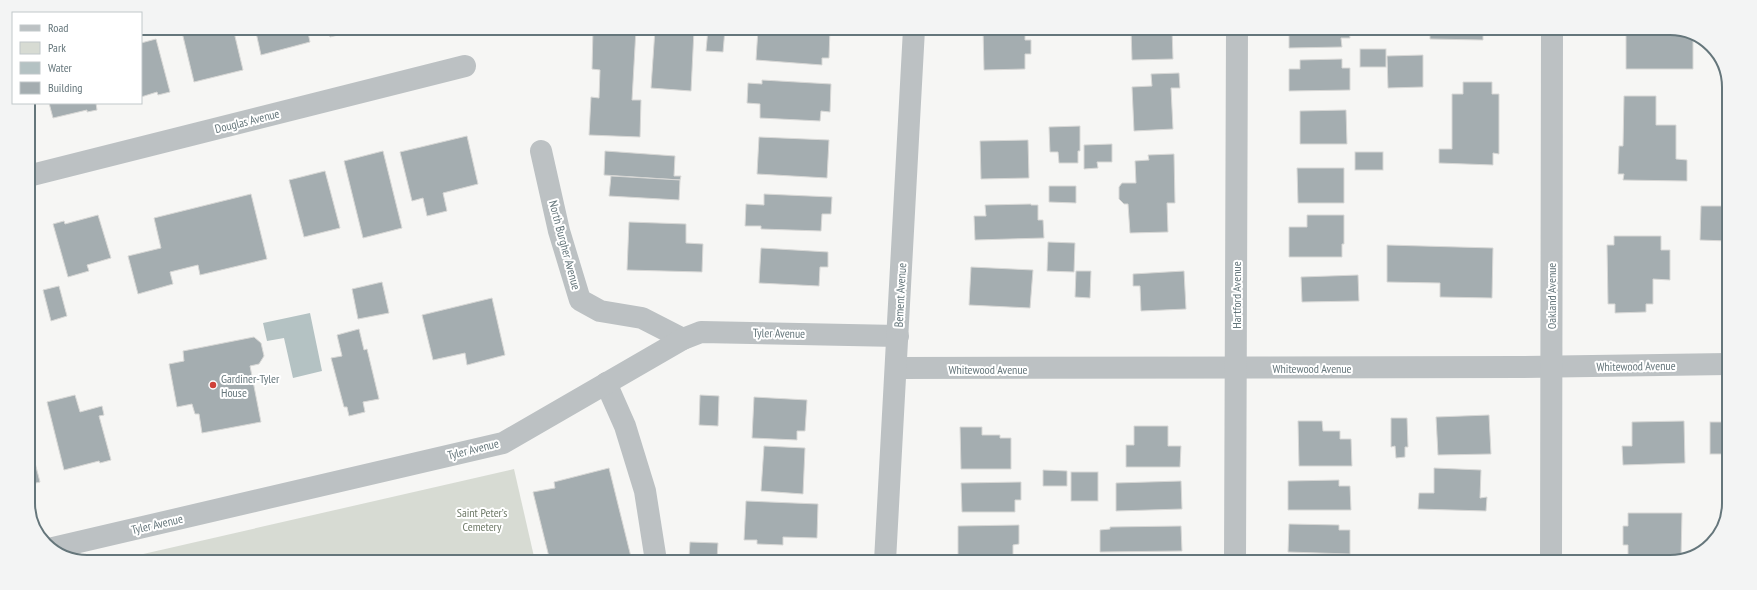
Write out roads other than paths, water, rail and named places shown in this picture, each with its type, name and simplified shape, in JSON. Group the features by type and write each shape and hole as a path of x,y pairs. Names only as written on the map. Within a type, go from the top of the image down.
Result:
{"street":[{"name":"Bement Avenue","path":"885,555 914,35"},
{"name":"Hartford Avenue","path":"1235,555 1237,35"},
{"name":"Oakland Avenue","path":"1551,555 1552,35"},
{"name":"Douglas Avenue","path":"35,174 465,66"},
{"name":"North Burgher Avenue","path":"541,151 559,231 580,300 600,311 642,318 683,339"},
{"name":"Tyler Avenue","path":"59,547 503,443 683,339 701,332 898,336"},
{"name":"Whitewood Avenue","path":"896,368 1235,369 1722,364"},
{"path":"606,383 624,426 644,491 655,555"}],"water":[{"path":"310,313 322,371 293,378 284,338 267,341 263,323"}],"place":[{"name":"Gardiner-Tyler House","path":"213,385"}],"park label":[{"name":"Saint Peter’s Cemetery","path":"482,519"}]}
